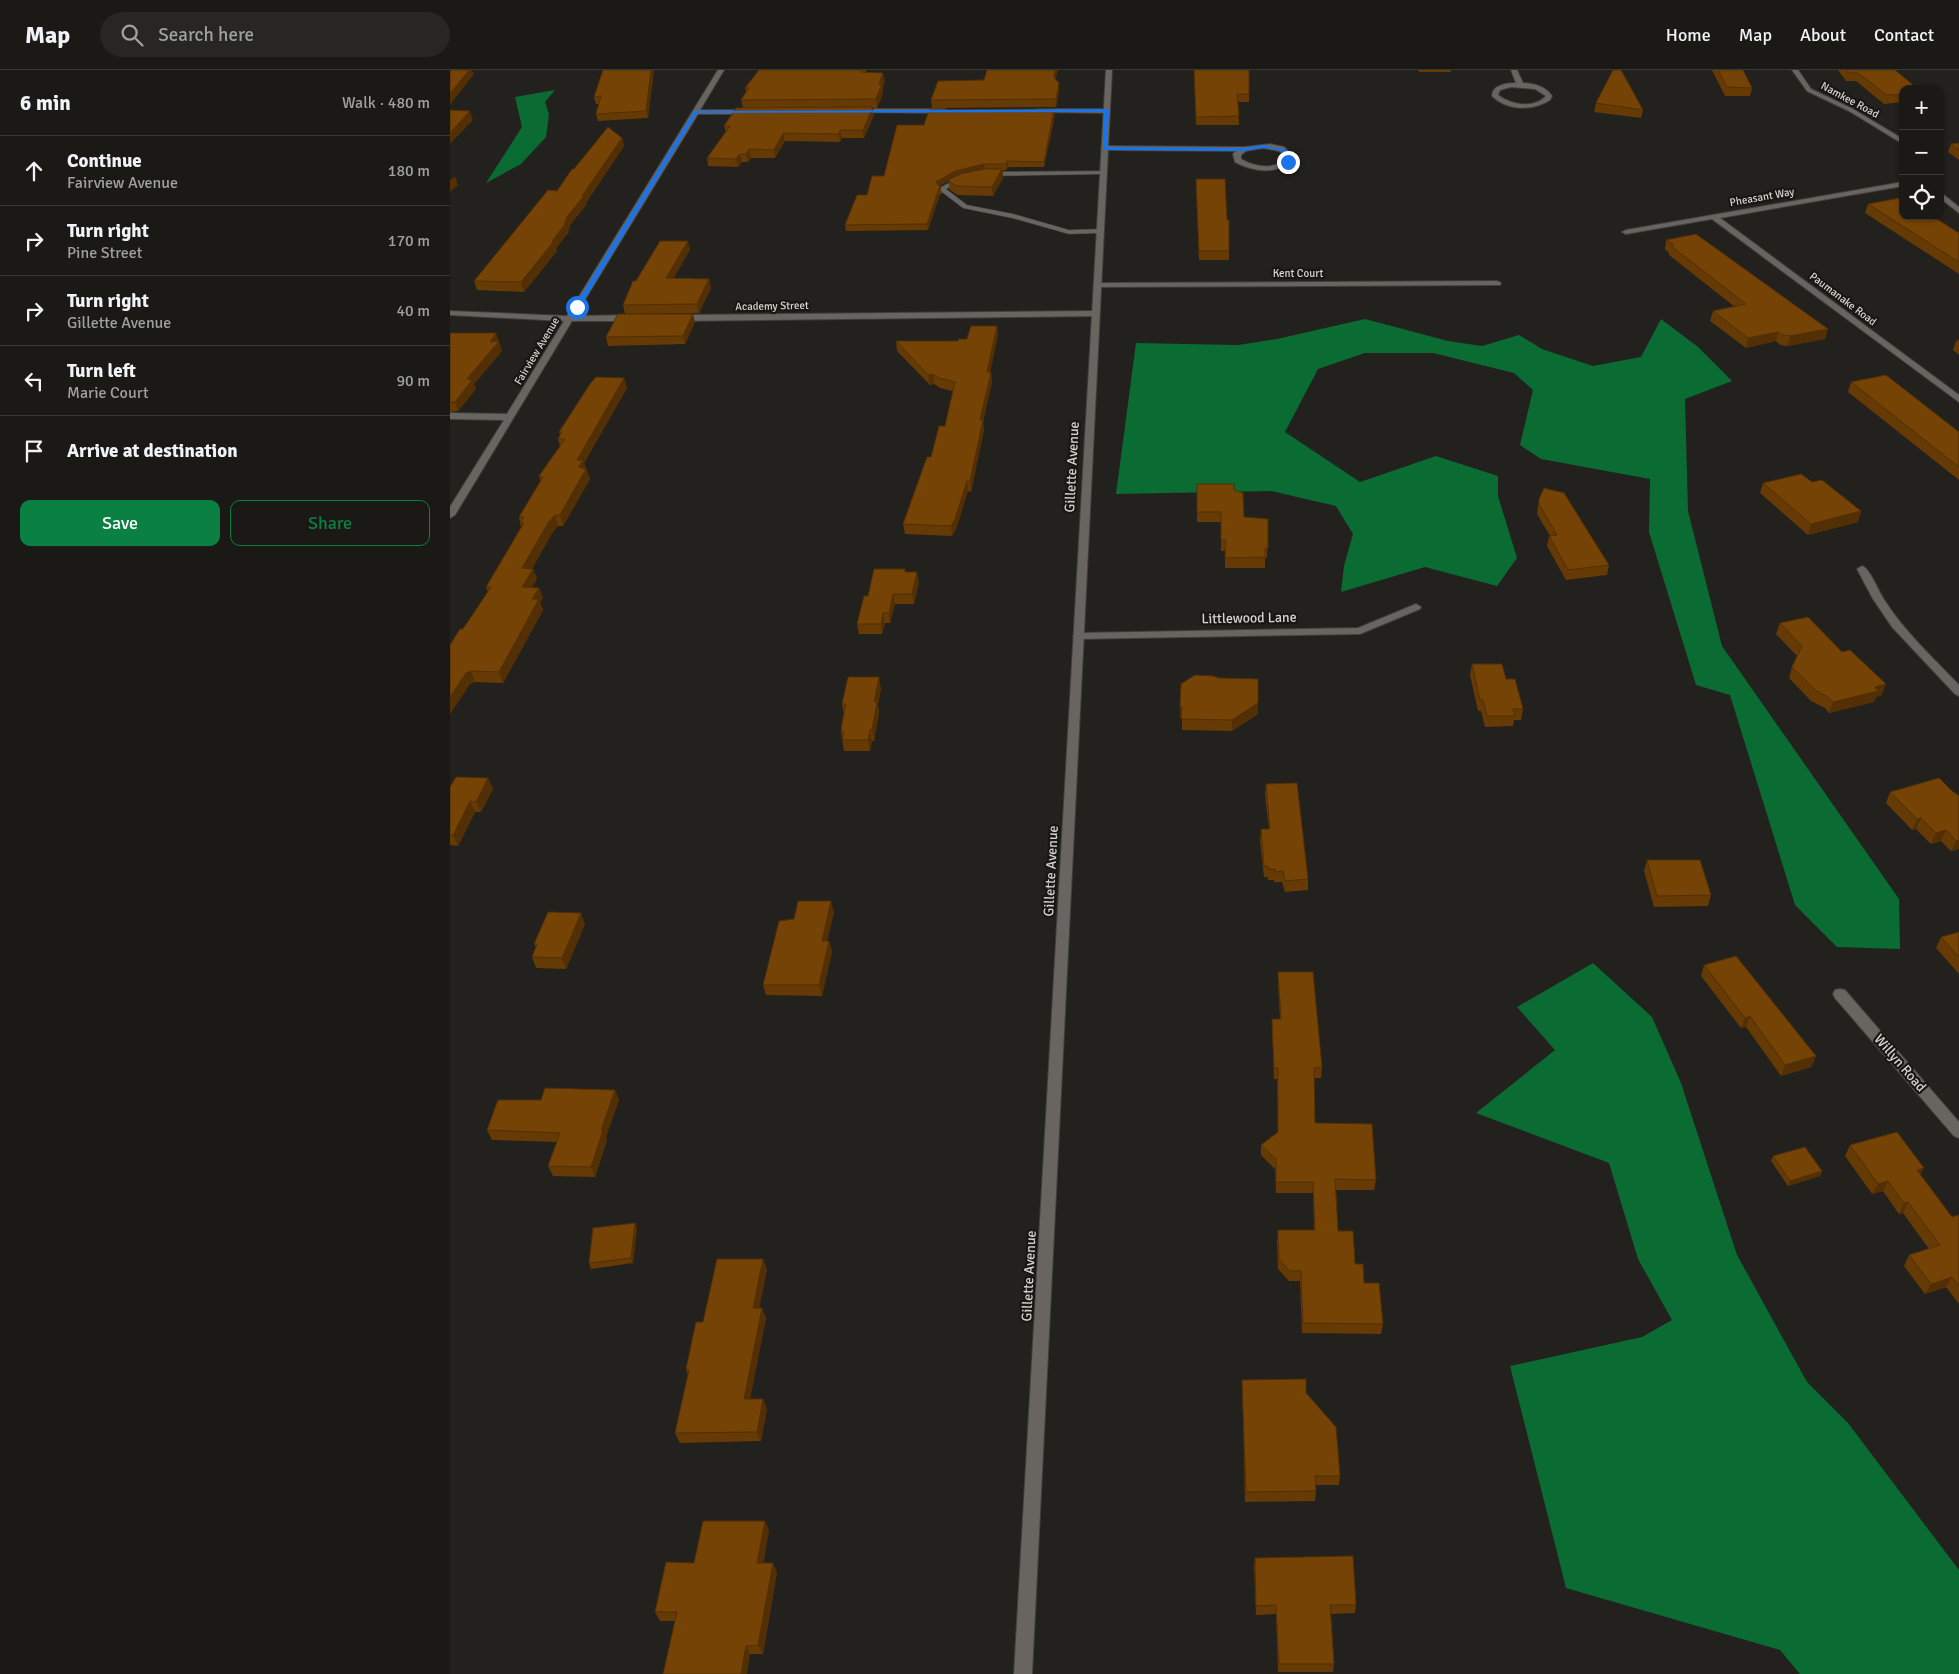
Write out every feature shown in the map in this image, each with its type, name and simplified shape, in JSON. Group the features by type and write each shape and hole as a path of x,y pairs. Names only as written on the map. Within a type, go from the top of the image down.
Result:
{"street":[{"name":"Fairview Avenue","path":"450,515 721,70"},
{"name":"Gillette Avenue","path":"1023,1674 1109,70"},
{"path":"1514,70 1520,85"},
{"name":"Namkee Road","path":"1795,70 1809,90 1851,110 1899,140"},
{"path":"1520,85 1543,90 1549,96 1548,99 1538,104 1522,105 1505,102 1495,96 1495,92 1498,89 1520,85"},
{"path":"1028,111 1107,110"},
{"path":"852,111 950,111"},
{"path":"695,112 754,112"},
{"path":"1105,148 1244,149 1263,146 1285,151 1290,157 1288,162 1276,166 1254,167 1238,160 1237,154 1244,149"},
{"name":"Pheasant Way","path":"1626,232 1899,185"},
{"path":"1944,198 1959,211"},
{"name":"Paumanake Road","path":"1714,217 1959,399"},
{"name":"Kent Court","path":"1098,285 1497,283"},
{"path":"450,313 570,319 640,318"},
{"name":"Academy Street","path":"669,318 1095,314"},
{"path":"450,416 510,417"},
{"path":"1862,570 1878,599 1896,625 1959,692"},
{"name":"Littlewood Lane","path":"1078,636 1360,631 1416,607"},
{"name":"Willyn Road","path":"1840,994 1959,1132"}],"lane":[{"path":"976,176 1017,173 1104,173"},
{"path":"968,177 941,189 965,207 1013,216 1068,232 1101,231"}],"green space":[{"path":"555,90 545,102 549,114 546,137 521,164 486,183 522,127 515,97"},
{"path":"1365,319 1448,341 1482,346 1519,335 1542,349 1593,366 1641,357 1661,319 1698,347 1732,381 1685,399 1688,511 1722,646 1899,899 1900,949 1837,947 1795,905 1730,695 1696,685 1649,532 1650,479 1541,459 1520,445 1533,390 1514,373 1433,353 1365,353 1318,369 1285,432 1360,482 1436,456 1498,476 1498,496 1517,558 1497,586 1425,567 1341,592 1344,566 1353,534 1336,506 1271,491 1116,494 1136,343 1238,345 1277,339"},
{"path":"1593,963 1652,1017 1681,1083 1737,1255 1807,1382 1848,1423 1959,1570 1959,1674 1800,1674 1780,1650 1566,1588 1510,1366 1642,1337 1672,1320 1638,1259 1609,1163 1476,1113 1555,1050 1517,1007"}],"building":[{"path":"450,70 469,70 450,94"},
{"path":"603,70 651,70 646,111 596,114 601,96 594,97"},
{"path":"759,70 862,70 861,72 883,73 879,84 882,84 876,99 741,100 749,88 745,88"},
{"path":"987,70 1055,70 1054,78 1059,83 1056,99 931,100 938,81 984,80"},
{"path":"1194,70 1249,70 1249,94 1237,94 1239,116 1196,117"},
{"path":"1613,70 1621,70 1643,110 1596,103"},
{"path":"1718,70 1743,70 1752,88 1727,87"},
{"path":"1846,70 1895,70 1913,85 1899,85 1899,94 1887,95 1858,73 1848,73"},
{"path":"873,107 863,130 840,130 839,134 783,133 774,150 749,149 746,154 740,154 736,159 707,158 730,126 724,126 736,108"},
{"path":"1054,109 1044,162 1007,161 1006,164 984,164 955,171 936,182 941,189 939,188 927,224 845,225 857,195 867,195 872,176 884,176 897,125 924,125 929,110"},
{"path":"450,110 470,111 450,133"},
{"path":"608,127 622,138 582,196 584,196 566,218 568,218 564,223 566,223 552,241 554,241 521,282 474,281 548,190 557,191 572,169 574,169"},
{"path":"1959,143 1959,150 1951,144"},
{"path":"984,169 1002,169 992,187 956,186 948,180 961,174"},
{"path":"1196,179 1225,179 1227,220 1229,220 1229,251 1199,251"},
{"path":"1899,198 1899,220 1938,220 1959,233 1959,262 1868,204"},
{"path":"1696,234 1828,329 1790,336 1778,332 1748,338 1713,311 1746,304 1671,246 1674,245 1666,240"},
{"path":"660,241 688,241 666,278 709,279 697,304 623,305 633,281 636,281"},
{"path":"618,314 693,314 683,336 606,337"},
{"path":"971,326 997,326 987,372 991,372 980,420 983,420 970,481 967,481 951,526 903,524 927,457 931,457 939,426 945,426 955,382 939,378 933,374 928,375 896,341 958,341 959,339 967,339"},
{"path":"450,333 496,333 490,342 499,341 467,379 472,380 455,402 450,402"},
{"path":"1886,375 1959,432 1959,467 1851,382"},
{"path":"596,377 624,378 577,460 583,460 579,467 586,469 560,515 555,515 548,523 522,568 533,569 522,587 539,588 532,599 539,599 499,672 471,671 466,673 450,697 450,645 491,587 486,587 524,523 520,523 524,517 519,517 543,477 539,476 565,439 558,439 562,432 559,432"},
{"path":"1801,474 1812,482 1822,480 1861,511 1811,524 1763,483"},
{"path":"1197,484 1234,484 1234,490 1243,493 1244,517 1268,519 1268,548 1265,548 1265,557 1225,558 1226,540 1221,540 1221,512 1197,512"},
{"path":"1544,488 1564,493 1609,565 1568,570 1549,536 1557,535 1539,504"},
{"path":"874,569 905,569 905,572 917,572 912,594 893,594 889,613 883,613 881,624 857,624 864,596 868,596"},
{"path":"1808,617 1842,652 1850,650 1886,684 1875,687 1878,691 1833,702 1815,690 1792,667 1802,646 1780,623"},
{"path":"1472,664 1502,664 1506,679 1515,679 1523,709 1513,709 1515,716 1487,716 1483,700 1480,700"},
{"path":"1195,675 1258,679 1258,703 1232,720 1181,719 1181,684"},
{"path":"848,677 879,677 874,702 877,702 872,730 870,730 868,740 842,740 844,732 841,732 842,723 846,704 842,704"},
{"path":"456,777 488,778 476,802 470,801 453,835 450,835 450,787"},
{"path":"1939,778 1959,796 1959,840 1956,841 1946,830 1936,833 1921,818 1917,819 1890,792"},
{"path":"1297,783 1308,879 1285,881 1283,871 1275,872 1275,869 1268,869 1268,866 1264,866 1261,829 1270,829 1266,784"},
{"path":"1647,860 1700,860 1711,895 1657,896"},
{"path":"798,901 831,901 822,941 829,941 819,985 763,985 779,921 794,919"},
{"path":"548,912 581,913 562,958 532,957 537,944 534,944"},
{"path":"1959,932 1959,957 1941,937"},
{"path":"1736,956 1816,1056 1785,1065 1750,1016 1745,1018 1704,965"},
{"path":"1278,972 1313,972 1322,1067 1314,1068 1315,1123 1372,1124 1376,1180 1335,1179 1338,1231 1353,1231 1355,1264 1363,1264 1364,1283 1379,1283 1383,1324 1303,1323 1301,1271 1290,1271 1279,1259 1278,1230 1315,1230 1313,1182 1276,1182 1276,1159 1261,1145 1278,1132 1278,1068 1274,1068 1272,1019 1281,1019"},
{"path":"545,1088 615,1090 591,1167 548,1166 560,1133 487,1130 498,1100 541,1100"},
{"path":"1897,1132 1924,1168 1917,1170 1952,1217 1959,1216 1959,1286 1952,1277 1931,1284 1909,1255 1940,1245 1908,1202 1904,1203 1888,1181 1878,1184 1850,1145"},
{"path":"1805,1147 1822,1171 1790,1181 1773,1156"},
{"path":"635,1223 631,1258 589,1263 593,1228"},
{"path":"717,1259 763,1259 753,1308 762,1308 744,1399 763,1399 757,1432 675,1433 689,1370 686,1369 696,1322 703,1322"},
{"path":"1306,1379 1306,1393 1336,1427 1340,1476 1315,1476 1316,1491 1246,1492 1242,1380"},
{"path":"703,1521 765,1521 757,1563 773,1563 758,1645 746,1646 741,1674 663,1674 677,1612 655,1612 666,1562 694,1563"},
{"path":"1353,1556 1356,1605 1330,1605 1334,1664 1279,1664 1276,1605 1256,1606 1255,1558"}],"route":[{"path":"577,307 695,112 1107,110 1105,148 1244,149 1263,146 1285,151 1290,157 1288,162"}]}
